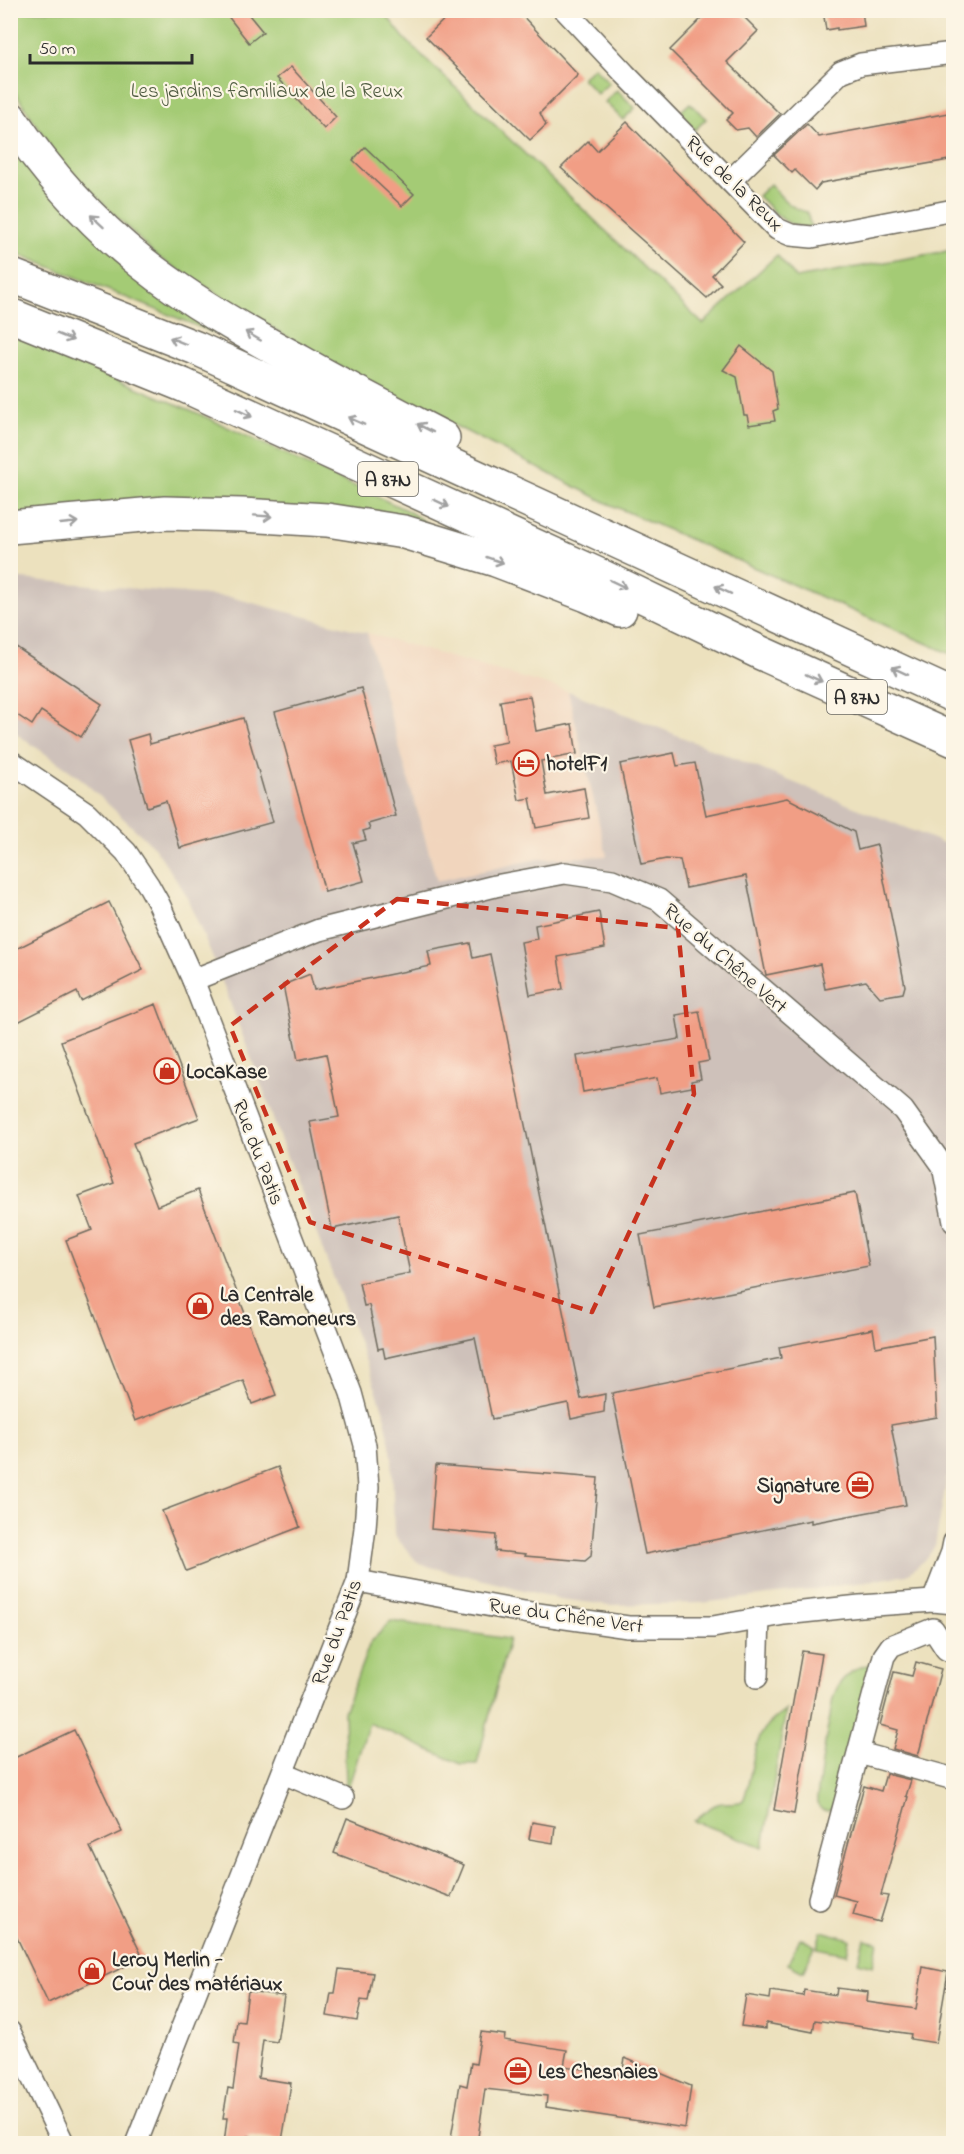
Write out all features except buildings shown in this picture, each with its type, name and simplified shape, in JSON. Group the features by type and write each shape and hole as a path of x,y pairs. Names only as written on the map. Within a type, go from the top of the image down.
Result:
{"highway":[{"path":"10,118 30,147 80,205 141,262 200,304 251,336 468,450 524,498"},
{"name":"A 87N","path":"10,275 196,348 954,696"},
{"name":"A 87N","path":"10,315 194,390 601,576 761,654 954,740"},
{"path":"10,527 176,513 327,520 404,532 496,560 587,594 699,646 761,654"}],"street":[{"name":"Rue de la Reux","path":"565,10 777,229 791,236 812,237 954,210"},
{"path":"730,180 841,72 861,64 954,53"},
{"name":"Rue du Patis","path":"10,761 87,813 126,852 159,904 194,980 351,1393 365,1445 369,1486 358,1581 136,2144"},
{"name":"Rue du Chêne Vert","path":"194,980 319,930 477,890 565,873 612,880 659,900 903,1110 943,1166 954,1222"},
{"path":"943,1602 954,1542"},
{"name":"Rue du Chêne Vert","path":"358,1581 524,1612 628,1627 713,1627 759,1618 860,1606 943,1602"},
{"path":"757,1677 759,1618"},
{"path":"819,1899 884,1656 891,1646 933,1629 946,1649 954,1653"},
{"path":"859,1753 954,1779"},
{"path":"283,1773 343,1798"},
{"path":"10,2032 64,2144"}],"highlighted area":[{"path":"397,899 678,928 694,1094 592,1312 310,1222 230,1026"}],"shaded area":[{"path":"10,578 230,597 367,633 437,881 538,859 607,856 568,691 953,847 954,1478 947,1478 935,1546 925,1560 907,1575 810,1590 701,1603 610,1605 560,1599 419,1564 394,1535 392,1456 384,1412 212,955 184,891 155,848 79,777 11,730"},
{"path":"367,633 568,691 607,856 538,859 437,881"}],"green space":[{"name":"Les jardins familiaux de la Reux","path":"10,11 383,11 405,39 703,324 777,255 796,278 953,250 953,655 607,503 318,356 156,256 57,157 11,86"},
{"path":"594,67 609,83 597,94 582,78"},
{"path":"617,90 635,108 623,120 605,102"},
{"path":"690,103 706,119 695,130 678,114"},
{"path":"10,135 217,332 214,333 11,251"},
{"path":"770,184 791,205 807,212 811,228 787,222 758,196"},
{"path":"10,334 195,412 408,511 428,524 11,518"},
{"path":"391,1621 509,1639 477,1764 461,1764 369,1723 349,1785 346,1786 344,1712 370,1643"},
{"path":"873,1664 835,1806 829,1811 822,1810 817,1804 817,1798 835,1693 843,1680 852,1672"},
{"path":"786,1710 763,1847 694,1821 708,1809 720,1803 743,1801 755,1750 762,1732"},
{"path":"821,1931 850,1939 847,1954 817,1948"},
{"path":"800,1938 815,1946 803,1972 788,1964"},
{"path":"864,1939 878,1942 873,1966 858,1962"}],"place":[{"name":"hotelF1","path":"526,763"},
{"name":"LocaKase","path":"167,1071"},
{"name":"La Centrale des Ramoneurs","path":"200,1306"},
{"name":"Signature","path":"860,1485"},
{"name":"Leroy Merlin - Cour des matériaux","path":"92,1971"},
{"name":"Les Chesnaies","path":"518,2071"}]}
